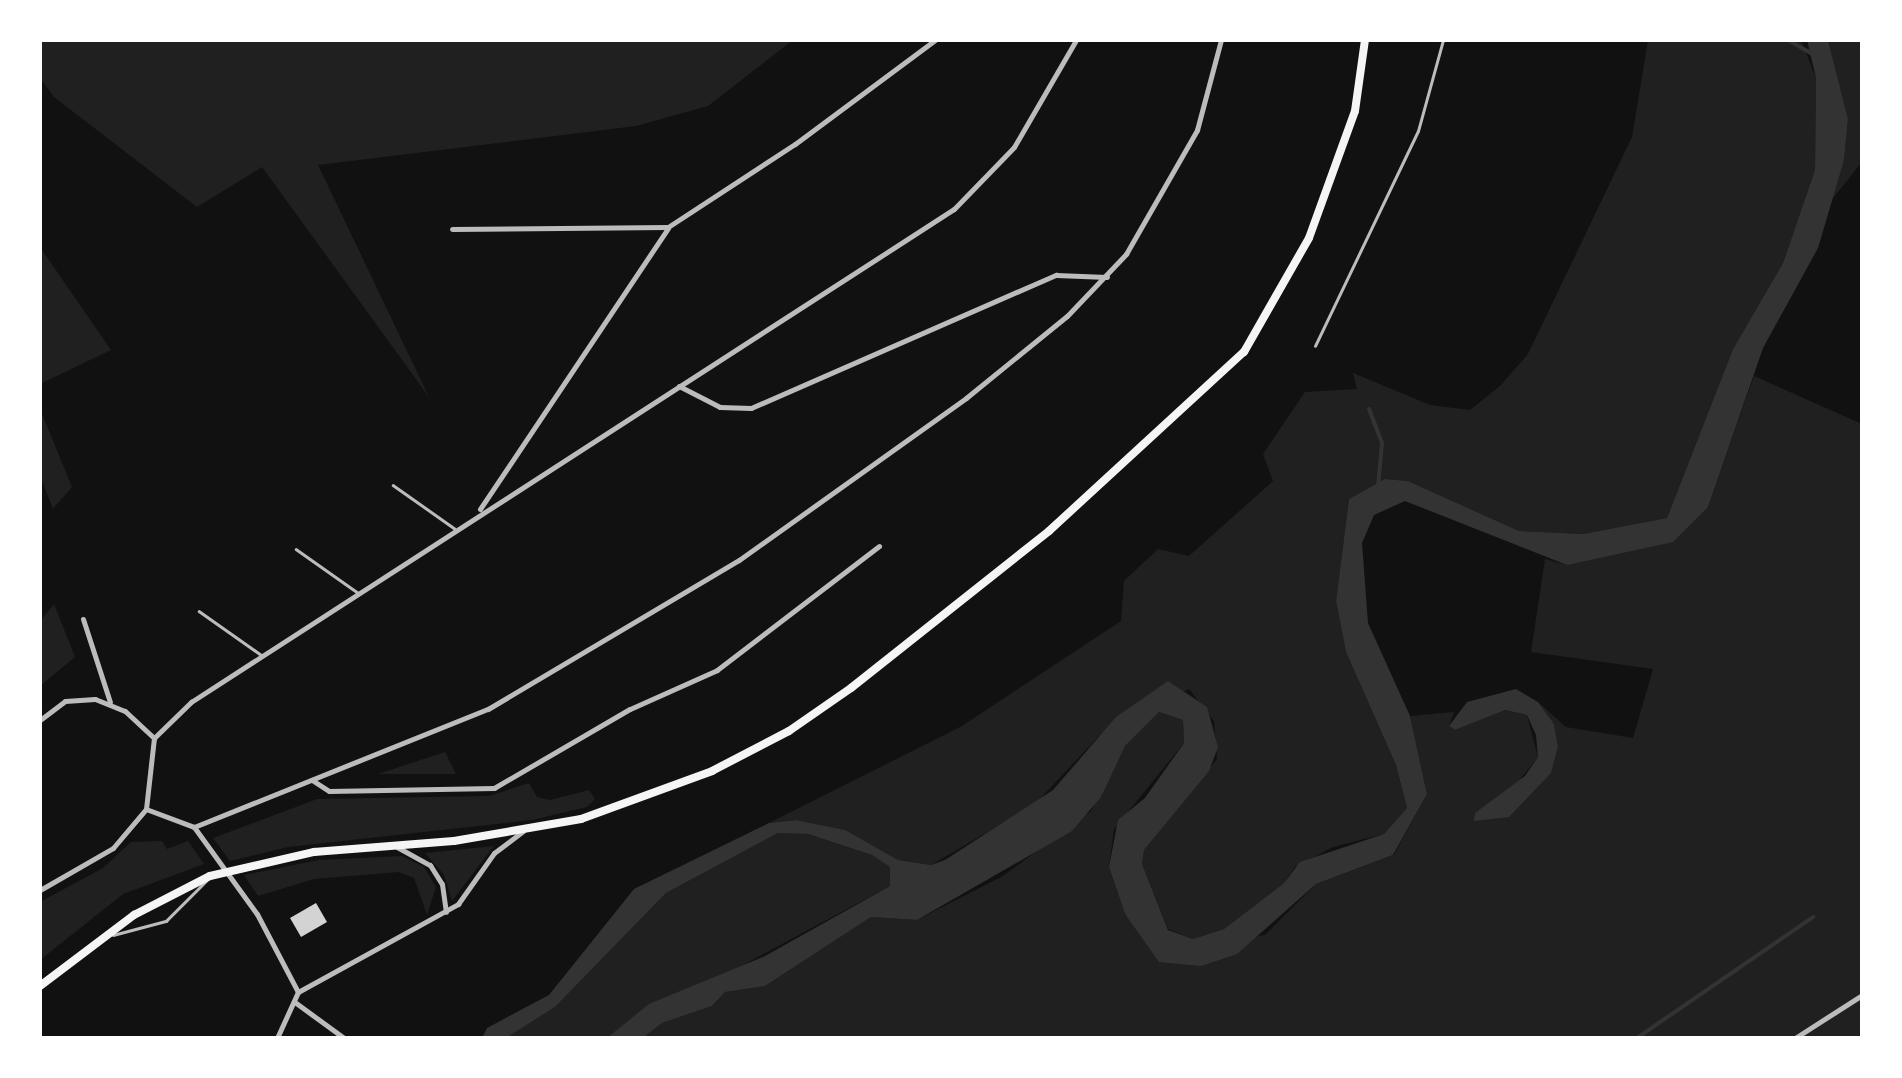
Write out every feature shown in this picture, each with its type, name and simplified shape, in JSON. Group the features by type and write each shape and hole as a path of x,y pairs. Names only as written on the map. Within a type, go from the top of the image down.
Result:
{"main road":[{"path":"43,981 102,936 210,876 314,852 524,831 647,798 789,731 993,576 1151,443 1244,352 1309,238 1355,110 1365,40"}],"street":[{"path":"478,512 668,227 935,40"},
{"path":"40,890 113,848 146,809 154,738 191,702 969,196 1014,147 1076,40"},
{"path":"194,826 488,709 739,560 966,398 1107,277 1188,150 1221,40"},
{"path":"452,229 668,227"},
{"path":"679,386 720,407 751,408 1056,275 1107,277"},
{"path":"312,780 329,791 494,788 630,709 716,670 879,546"},
{"path":"84,619 110,704"},
{"path":"40,720 65,701 110,704 154,738"},
{"path":"146,809 194,826 244,897 298,992 276,1038"},
{"path":"298,992 446,912 494,853 524,831"},
{"path":"394,846 430,865 442,884 446,912"},
{"path":"1795,1038 1862,995"},
{"path":"296,1003 322,1015 344,1038"}],"lane":[{"path":"1315,346 1418,131 1443,40"},
{"path":"393,484 455,529"},
{"path":"296,549 358,593"},
{"path":"198,611 262,655"},
{"path":"102,936 166,921 210,876"}],"shaded area":[{"path":"40,40 793,40 708,106 636,126 318,165 429,397 262,167 197,207 54,97 40,78"},
{"path":"1648,40 1801,40 1816,78 1815,170 1783,263 1733,349 1667,518 1583,534 1519,531 1408,481 1386,479 1349,499 1336,601 1346,652 1396,765 1407,808 1384,834 1333,847 1295,867 1284,883 1224,929 1193,939 1168,929 1142,864 1144,850 1217,759 1214,721 1189,689 1100,735 1034,805 931,865 898,860 844,830 796,820 769,823 962,726 1121,621 1124,581 1158,549 1189,556 1273,481 1263,454 1305,392 1357,389 1353,373 1430,405 1470,410 1500,386 1528,354 1632,137"},
{"path":"1807,40 1828,40 1848,119 1844,160 1818,248 1763,348 1708,507 1673,542 1567,565 1405,501 1374,515 1362,543 1368,623 1410,716 1427,794 1393,855 1316,884 1237,954 1201,966 1159,962 1125,914 1109,867 1118,820 1145,798 1184,743 1183,720 1159,712 1125,746 1101,797 1072,831 917,920 871,917 765,986 725,992 712,1006 662,1023 643,1038 607,1038 649,1004 765,956 890,886 890,867 872,855 808,834 778,833 666,893 555,1007 506,1038 482,1038 487,1028 549,995 634,889 769,823 796,820 845,830 898,860 931,865 945,860 1053,790 1116,717 1168,681 1207,707 1218,747 1209,771 1144,850 1142,864 1168,930 1193,939 1224,929 1284,883 1300,862 1384,834 1407,808 1396,765 1346,652 1336,601 1349,499 1385,479 1408,481 1519,531 1583,534 1667,518 1733,349 1783,263 1815,170 1816,78"},
{"path":"1828,40 1862,40 1862,162 1825,208 1844,160 1848,119"},
{"path":"40,247 111,350 40,384"},
{"path":"1754,376 1862,424 1862,1038 643,1038 662,1023 712,1006 725,992 765,986 871,917 917,920 1003,876 1091,811 1125,746 1159,712 1183,720 1184,743 1114,829 1109,867 1125,914 1153,952 1265,935 1316,884 1394,855 1427,794 1410,716 1454,712 1449,726 1455,730 1504,710 1527,715 1538,757 1511,791 1475,813 1551,772 1558,747 1554,724 1538,702 1566,727 1633,738 1653,669 1531,652 1545,559 1567,565 1708,507"},
{"path":"40,409 72,487 53,509 40,476"},
{"path":"54,604 75,657 40,686 40,621"},
{"path":"1516,689 1538,702 1554,724 1558,747 1551,773 1509,817 1474,821 1475,813 1525,776 1538,757 1536,735 1527,715 1505,710 1455,730 1449,726 1467,702"},
{"path":"445,752 456,774 378,774"},
{"path":"529,783 537,797 550,800 589,790 595,799 587,807 532,820 288,847 230,861 213,838 317,799 489,796"},
{"path":"778,833 808,834 872,855 890,867 890,886 607,1038 506,1038 555,1007 666,893"},
{"path":"162,841 167,849 188,841 204,864 123,894 40,960 40,902 103,868 131,842"},
{"path":"494,846 452,901 444,875 425,853"},
{"path":"402,856 424,867 436,887 427,915 414,878 399,872 314,879 258,896 244,875 319,860"}],"building":[{"path":"316,903 327,922 301,937 290,918"}],"waterway":[{"path":"1788,40 1814,55"},
{"path":"1369,409 1382,443 1378,487"},
{"path":"1637,1038 1813,917"}]}
